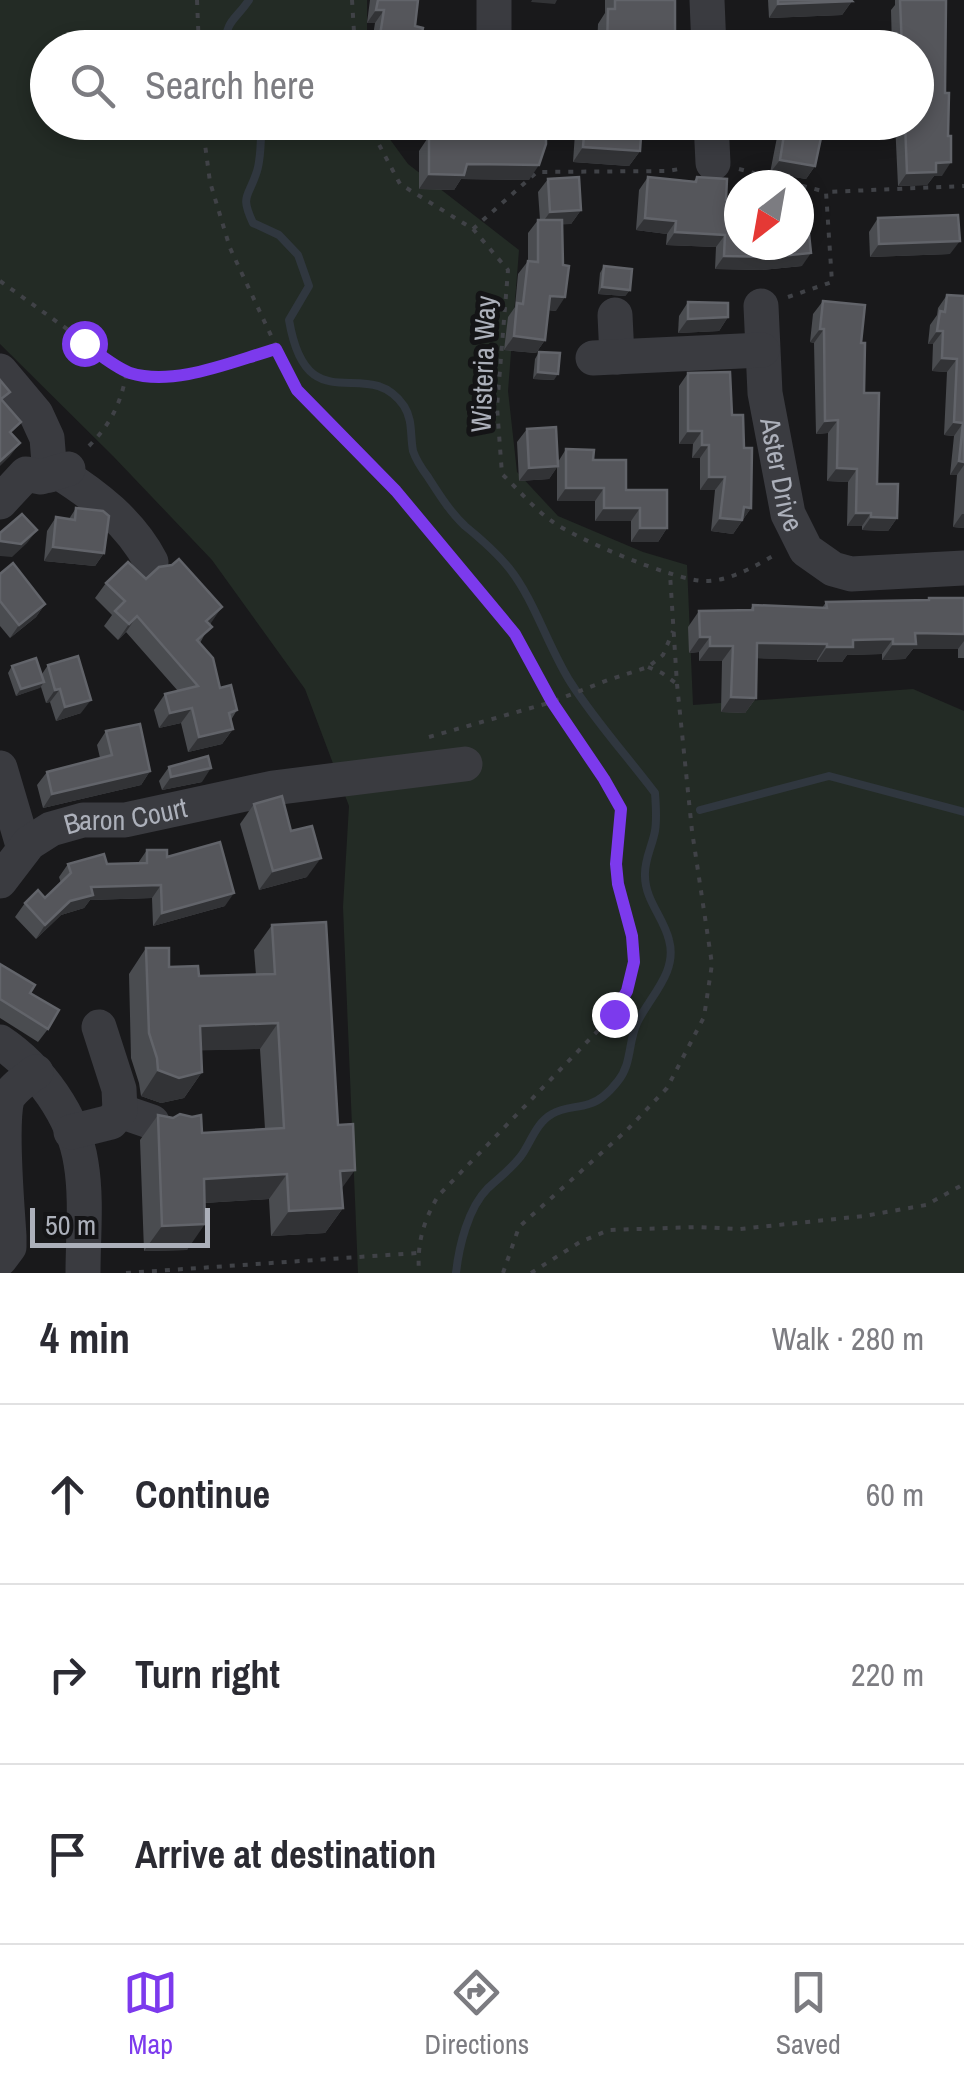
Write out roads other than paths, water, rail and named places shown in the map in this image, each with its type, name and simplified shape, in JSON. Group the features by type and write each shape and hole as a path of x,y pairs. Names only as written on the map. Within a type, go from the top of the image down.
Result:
{"street":[{"path":"494,0 494,30"},
{"path":"708,0 709,30"},
{"path":"712,140 713,163"},
{"name":"Aster Drive","path":"761,306 764,393 788,514 806,550 833,568 851,574 964,568"},
{"path":"615,315 605,358 762,350"},
{"path":"0,371 36,414 59,472 91,493 120,520 152,562"},
{"path":"0,502 26,474 41,478 59,472"},
{"name":"Baron Court","path":"0,882 30,842 51,829 83,820 141,818 273,788 464,764"},
{"path":"0,768 24,849"},
{"path":"71,1132 111,1122 159,1118 119,1089 99,1027"},
{"path":"0,1042 36,1072 53,1094 76,1144 82,1172 84,1273"},
{"path":"0,1259 9,1247 10,1236 2,1136 4,1109 8,1096 36,1072"}],"waterway":[{"path":"228,30 249,0"},
{"path":"261,140 247,207 253,223 279,235 298,255 309,286 289,320 298,352 309,371 324,380 373,385 389,391 404,406 413,451 421,468 454,515 518,580 571,683 655,793 656,826 645,876 648,893 669,940 671,952 666,973 637,1023 626,1067 615,1084 593,1103 561,1110 546,1118 517,1161 481,1196 466,1228 456,1273"},
{"path":"700,810 829,776 964,812"}]}
